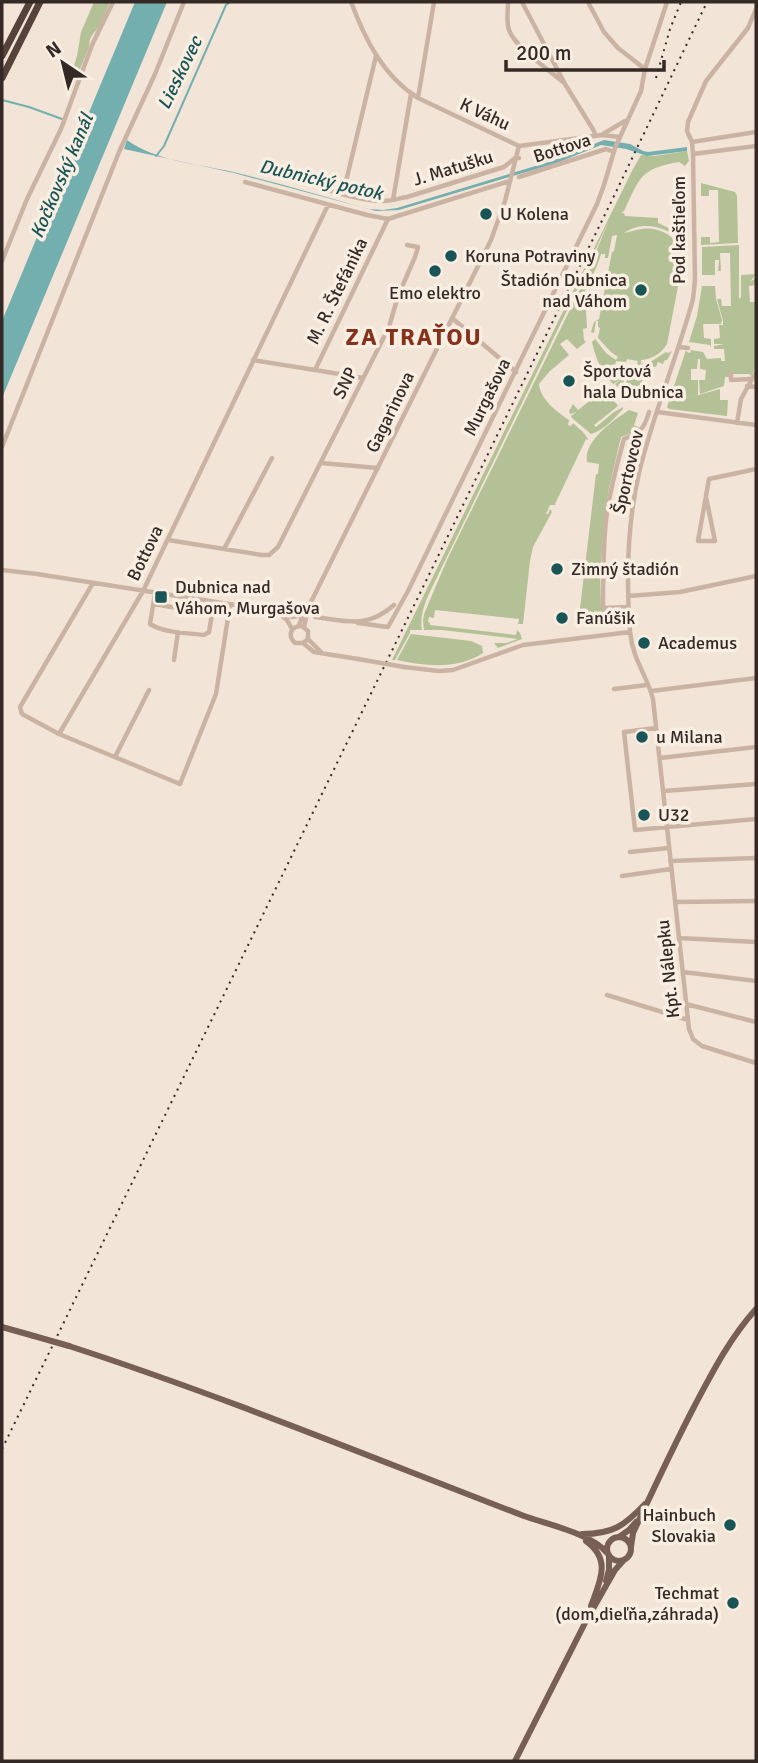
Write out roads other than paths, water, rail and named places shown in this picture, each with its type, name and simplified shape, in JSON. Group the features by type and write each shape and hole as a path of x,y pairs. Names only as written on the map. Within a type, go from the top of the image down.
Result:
{"highway":[{"path":"2,56 30,2"},
{"path":"2,78 40,2"}],"main road":[{"path":"514,1761 586,1620 615,1570 629,1556 634,1533 643,1512 722,1354 756,1309"},
{"path":"2,1327 69,1346 220,1398 576,1534 597,1543 615,1561 623,1561"},
{"path":"576,1534 606,1532 617,1528 649,1500"},
{"path":"602,1593 609,1570 607,1544 629,1530 643,1512"},
{"path":"576,1534 603,1539 617,1537 627,1541 631,1547"},
{"path":"576,1534 594,1548 600,1555 602,1564 599,1583 586,1620"}],"street":[{"path":"2,261 61,129 92,46 113,2"},
{"path":"2,447 125,139 184,2"},
{"name":"K Váhu","path":"351,2 366,39 376,55 390,73 418,98 519,146 595,135 619,139"},
{"path":"418,98 434,2"},
{"path":"508,2 509,32 519,45 565,84"},
{"path":"522,2 595,135"},
{"path":"588,2 604,32 618,48 645,69"},
{"name":"Murgašova","path":"315,617 388,627 597,204 614,150 640,91 667,2"},
{"path":"756,9 748,28 706,81 688,122 687,131 692,148 756,132"},
{"path":"343,194 376,55"},
{"name":"J. Matušku","path":"393,200 411,94"},
{"path":"602,135 627,121"},
{"name":"Gagarinova","path":"300,626 491,240 519,146"},
{"name":"Pod kaštieľom","path":"679,347 698,280 692,148 756,146"},
{"name":"Bottova","path":"519,177 606,149 614,150"},
{"name":"J. Matušku","path":"321,188 383,201 393,200 504,167 517,158"},
{"path":"245,181 388,219 511,180"},
{"name":"Bottova","path":"59,734 143,591 328,205"},
{"name":"M. R. Štefánika","path":"363,378 315,370 388,219"},
{"name":"SNP","path":"168,540 262,555 274,552 389,327 398,296 418,247 407,246"},
{"path":"452,318 516,372"},
{"path":"679,347 688,348"},
{"name":"Športovcov","path":"656,728 649,688 632,648 628,607 628,554 639,476 679,347"},
{"path":"253,360 315,370"},
{"path":"737,423 741,398 756,372"},
{"path":"731,373 731,380 751,379"},
{"path":"747,386 756,387"},
{"name":"Športovcov","path":"628,607 603,608 607,518 624,439 640,432 649,412"},
{"path":"657,412 756,425"},
{"path":"224,549 272,458"},
{"path":"321,463 378,468"},
{"path":"706,497 715,541 698,541 709,479 756,469"},
{"path":"2,570 37,573 274,611 292,617 303,615"},
{"path":"628,596 680,592 756,576"},
{"path":"93,583 20,711 59,734 180,784 216,694 230,605"},
{"path":"155,593 150,624 178,632 204,635 209,632 215,603"},
{"path":"153,604 212,614"},
{"path":"358,623 373,619 394,605"},
{"name":"Gagarinova","path":"300,626 308,608"},
{"path":"274,611 284,616 290,624 290,637 293,641 297,644 305,641"},
{"path":"292,617 308,631 305,641"},
{"path":"292,629 300,626"},
{"path":"174,660 178,632"},
{"path":"305,641 314,652 404,667 453,670 523,645 630,632"},
{"path":"614,689 756,678"},
{"path":"115,757 149,690"},
{"path":"656,728 624,732 635,830 756,819"},
{"name":"Kpt. Nálepku","path":"656,728 692,1039 702,1046 756,1063"},
{"path":"660,758 756,747"},
{"path":"664,791 756,784"},
{"path":"630,852 669,848"},
{"path":"670,861 756,858"},
{"path":"622,876 671,869"},
{"path":"675,902 756,901"},
{"path":"679,938 756,942"},
{"path":"683,972 756,981"},
{"path":"607,995 688,1020"},
{"path":"686,1004 756,1022"}],"water":[{"name":"Kočkovský kanál","path":"135,2 167,2 2,398 2,321"},
{"path":"127,140 151,153 174,160 124,149"},
{"path":"604,140 630,144 648,152 687,147 687,151 647,156 601,145 557,163 399,210 376,211 369,209 397,208 552,161"},
{"path":"195,164 250,176 362,207 234,173"}],"waterway":[{"name":"Lieskovec","path":"156,156 164,146 226,5 230,2"},
{"name":"Dubnický potok","path":"2,100 62,119"}],"railway":[{"path":"656,78 681,2"},
{"path":"2,1449 707,2"}],"place":[{"name":"U Kolena","path":"486,214"},
{"name":"Koruna Potraviny","path":"451,256"},
{"name":"Emo elektro","path":"435,271"},
{"name":"Štadión Dubnica nad Váhom","path":"641,290"},
{"name":"Športová hala Dubnica","path":"569,381"},
{"name":"Zimný štadión","path":"557,569"},
{"name":"Dubnica nad Váhom, Murgašova","path":"161,597"},
{"name":"Fanúšik","path":"562,618"},
{"name":"Academus","path":"644,643"},
{"name":"u Milana","path":"642,737"},
{"name":"U32","path":"644,815"},
{"name":"Hainbuch Slovakia","path":"730,1525"},
{"name":"Techmat (dom,dieľňa,záhrada)","path":"733,1603"}],"district":[{"name":"ZA TRAŤOU","path":"414,337"}]}
